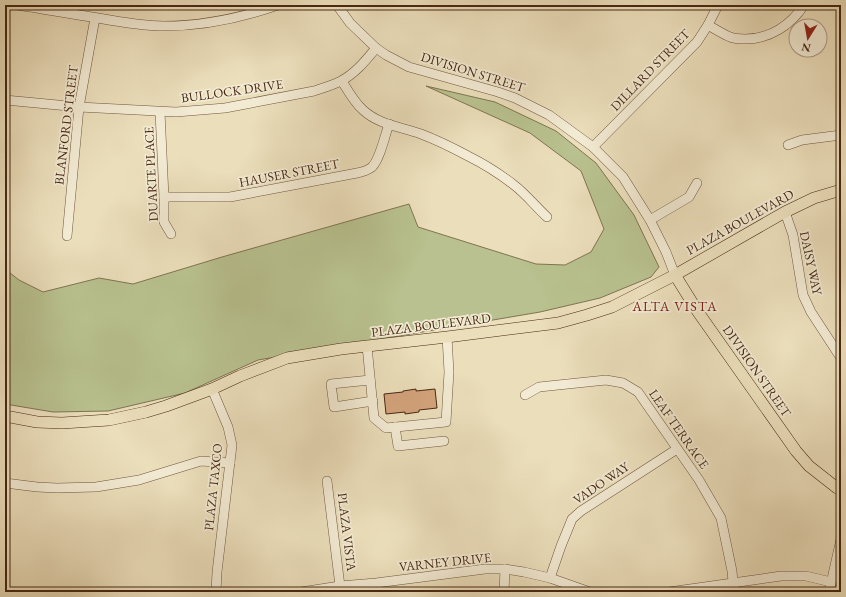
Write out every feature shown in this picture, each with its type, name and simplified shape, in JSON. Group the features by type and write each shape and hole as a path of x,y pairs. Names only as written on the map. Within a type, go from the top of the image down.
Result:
{"main road":[{"name":"PLAZA BOULEVARD","path":"5,416 37,422 62,423 109,420 166,406 287,358 342,349 558,323 612,307 675,275 785,212 814,198 841,190"},
{"name":"DIVISION STREET","path":"675,275 698,312 796,451 810,466 836,488 841,490"}],"street":[{"path":"17,5 132,24 163,26 222,21 278,5"},
{"name":"DIVISION STREET","path":"337,5 350,23 376,48 386,55 409,67 515,98 549,116 593,147 623,177 650,220 666,252 675,275"},
{"name":"DILLARD STREET","path":"593,147 697,42 718,5"},
{"path":"708,25 730,37 743,39 756,38 784,27 794,19 804,5"},
{"name":"BLANFORD STREET","path":"67,236 79,107 95,18"},
{"name":"BULLOCK DRIVE","path":"5,100 79,107 160,112 225,108 314,91 342,81 362,65 376,48"},
{"path":"342,81 353,98 369,116 436,140 485,165 515,186 547,217"},
{"name":"DUARTE PLACE","path":"160,112 164,222 171,234"},
{"name":"HAUSER STREET","path":"164,196 230,197 366,171 377,161 389,124"},
{"path":"788,145 802,140 841,135"},
{"path":"650,220 689,197 697,183"},
{"name":"DAISY WAY","path":"785,212 793,235 802,295 811,312 841,358"},
{"path":"367,346 374,418 386,428 446,422 449,372 446,337"},
{"path":"370,380 331,384 334,406 373,401"},
{"name":"LEAF TERRACE","path":"525,395 539,387 601,380 612,380 623,383 638,392 706,491 721,518 734,587"},
{"name":"PLAZA TAXCO","path":"212,389 228,427 232,444 216,592"},
{"path":"395,427 398,446 444,440"},
{"name":"VADO WAY","path":"550,578 572,519 581,511 677,449"},
{"path":"5,483 56,488 96,487 139,480 201,461 230,463"},
{"name":"PLAZA VISTA","path":"327,481 340,586"},
{"path":"829,592 841,539"},
{"name":"VARNEY DRIVE","path":"301,592 340,586 377,587 485,569 505,569 550,578 590,592"},
{"path":"504,592 505,569"},
{"path":"669,592 734,587 781,576 806,576 831,582"}],"green space":[{"path":"426,86 495,102 556,131 596,163 634,215 659,267 651,277 600,298 540,312 258,360 185,393 108,411 53,412 5,404 5,269 19,280 43,292 99,278 133,284 409,204 418,227 536,264 565,265 591,252 604,229 581,171 530,133"}],"building":[{"path":"416,389 416,391 435,389 437,408 419,410 419,412 405,414 405,412 386,414 384,394"}],"district":[{"name":"ALTA VISTA","path":"675,306"}]}
